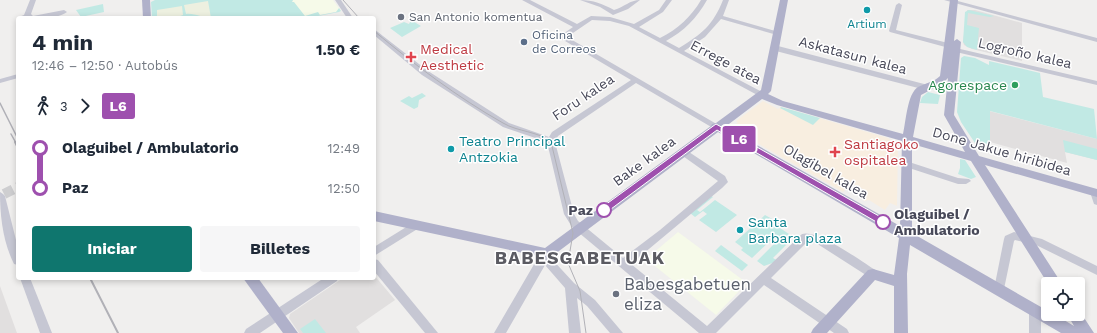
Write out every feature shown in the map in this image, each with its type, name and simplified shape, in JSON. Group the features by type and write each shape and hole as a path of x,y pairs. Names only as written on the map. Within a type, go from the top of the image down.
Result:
{"main road":[{"path":"146,0 148,16"},
{"path":"761,95 767,89 784,0"},
{"path":"955,1 951,50 952,90 949,118 1050,277"},
{"path":"901,333 901,284 905,235 907,140 915,96 918,91 941,81 945,76 951,50"},
{"name":"Bake kalea","path":"545,255 578,228 683,152 716,126 761,95"},
{"name":"Done Jakue hiribidea","path":"761,95 780,103 974,158 1096,195"},
{"name":"Olagibel kalea","path":"716,126 1074,333"},
{"path":"376,216 545,255"},
{"path":"823,328 873,274 901,284"},
{"path":"252,280 292,333"},
{"path":"1079,321 1087,333"}],"street":[{"path":"25,16 34,0"},
{"path":"338,0 349,16"},
{"path":"525,0 576,26 589,18 612,16 637,0"},
{"path":"583,0 602,6 612,16"},
{"path":"634,27 657,14 669,0"},
{"path":"660,41 679,31 688,24 704,0"},
{"path":"680,51 709,32 720,17 726,0"},
{"path":"955,1 1097,40"},
{"name":"Logroño kalea","path":"899,5 892,30 896,33 951,50 1097,83"},
{"path":"43,16 64,12"},
{"name":"Errege atea","path":"612,16 761,95"},
{"path":"720,17 777,33"},
{"name":"Olagibel kalea","path":"576,26 577,28 562,37 716,126"},
{"path":"376,33 425,73 503,123 517,130 550,140 568,214 578,228 707,333 804,239 812,238 819,240 873,274"},
{"name":"Askatasun kalea","path":"775,48 929,86 952,90"},
{"path":"0,81 16,77"},
{"name":"Foru kalea","path":"550,140 554,134 636,80"},
{"path":"623,264 664,232 723,182 722,178 683,152"},
{"path":"906,164 958,181 966,181"},
{"path":"1,195 13,248"},
{"path":"0,221 16,256"},
{"path":"376,251 416,225"},
{"path":"999,289 1009,239 1014,236 1024,237 1097,271"},
{"path":"500,333 545,255 570,286 591,303 617,333"},
{"path":"376,265 432,333"},
{"path":"764,279 823,328 843,333"},
{"path":"26,280 46,333"},
{"path":"250,333 331,280"},
{"path":"570,286 575,333"},
{"path":"1035,310 1035,333"}],"shaded area":[{"path":"155,0 293,0 292,2 294,2 305,16 152,16 151,2"},
{"path":"333,0 341,11 314,16 302,16 292,1"},
{"path":"103,4 104,12 80,16 76,10"},
{"path":"339,8 341,11 318,16 305,16 318,12 320,15 336,12"},
{"path":"967,10 975,10 1022,23 1022,61 972,49 964,45 963,42"},
{"path":"969,10 994,16 990,17 968,13 967,25 979,28 977,50 967,47 963,42 965,12"},
{"path":"411,20 421,26 402,37 390,28 404,22 409,24"},
{"path":"964,56 975,58 989,65 989,61 1040,73 1043,97 1094,109 1097,139 990,111 990,145 984,143 977,146 961,122 957,112 961,58"},
{"path":"928,92 940,95 938,104 920,103 922,97"},
{"path":"422,93 426,96 419,100 418,107 414,109 400,101 409,96 412,98"},
{"name":"Santiagoko ospitalea","path":"763,101 778,109 781,107 888,138 898,145 897,206 890,203 885,210 869,200 864,201 862,199 863,197 858,194 863,189 852,183 843,192 734,130 735,129 732,125 738,123 736,121"},
{"path":"781,107 820,118 813,125 780,108"},
{"path":"989,111 1097,139 1097,160 1065,152 1067,163 990,142"},
{"path":"1063,140 1097,149 1097,160 1065,152"},
{"path":"960,159 965,160 976,177 971,179 958,174"},
{"path":"711,196 713,197 697,210 700,212 715,200 737,215 716,232 699,220 707,214 703,211 695,217 690,213"},
{"path":"765,215 783,225 780,228 789,234 786,238 774,237 752,258 741,250 743,248 735,242"},
{"path":"678,232 747,283 716,315 646,259"},
{"path":"777,241 789,242 773,258 778,261 764,266 757,261"},
{"path":"721,245 748,265 742,271 715,251"},
{"path":"376,277 395,300 356,327 360,333 299,333 289,318 290,314 340,280 376,280"},
{"path":"0,286 17,333 0,333"},
{"path":"315,319 326,333 303,333 300,329"}],"sand":[{"path":"208,1 211,16 186,14 184,5"},
{"path":"182,6 183,15 157,16 157,10"}],"tunnel":[{"path":"4,194 16,188"}],"tram line":[{"path":"343,0 357,16"},
{"path":"376,33 437,80 486,113 509,126 546,138 551,142 573,233 568,263 580,291 586,333"}],"railway":[{"path":"0,103 16,135"},
{"path":"11,134 16,143"},
{"path":"91,280 118,333"}],"bus line":[{"name":"L6","path":"604,210 716,126 883,222"}],"place":[{"name":"Artium","path":"867,10"},
{"name":"San Antonio komentua","path":"401,17"},
{"name":"Oficina de Correos","path":"524,42"},
{"name":"Medical Aesthetic","path":"411,57"},
{"name":"Agorespace","path":"1015,85"},
{"name":"Teatro Principal Antzokia","path":"451,149"},
{"name":"Santiagoko ospitalea","path":"835,152"},
{"name":"Paz","path":"604,210"},
{"name":"Olaguibel / Ambulatorio","path":"883,222"},
{"name":"Santa Barbara plaza","path":"740,230"},
{"name":"Babesgabetuen eliza","path":"616,294"}],"district":[{"name":"BABESGABETUAK","path":"580,257"}]}
